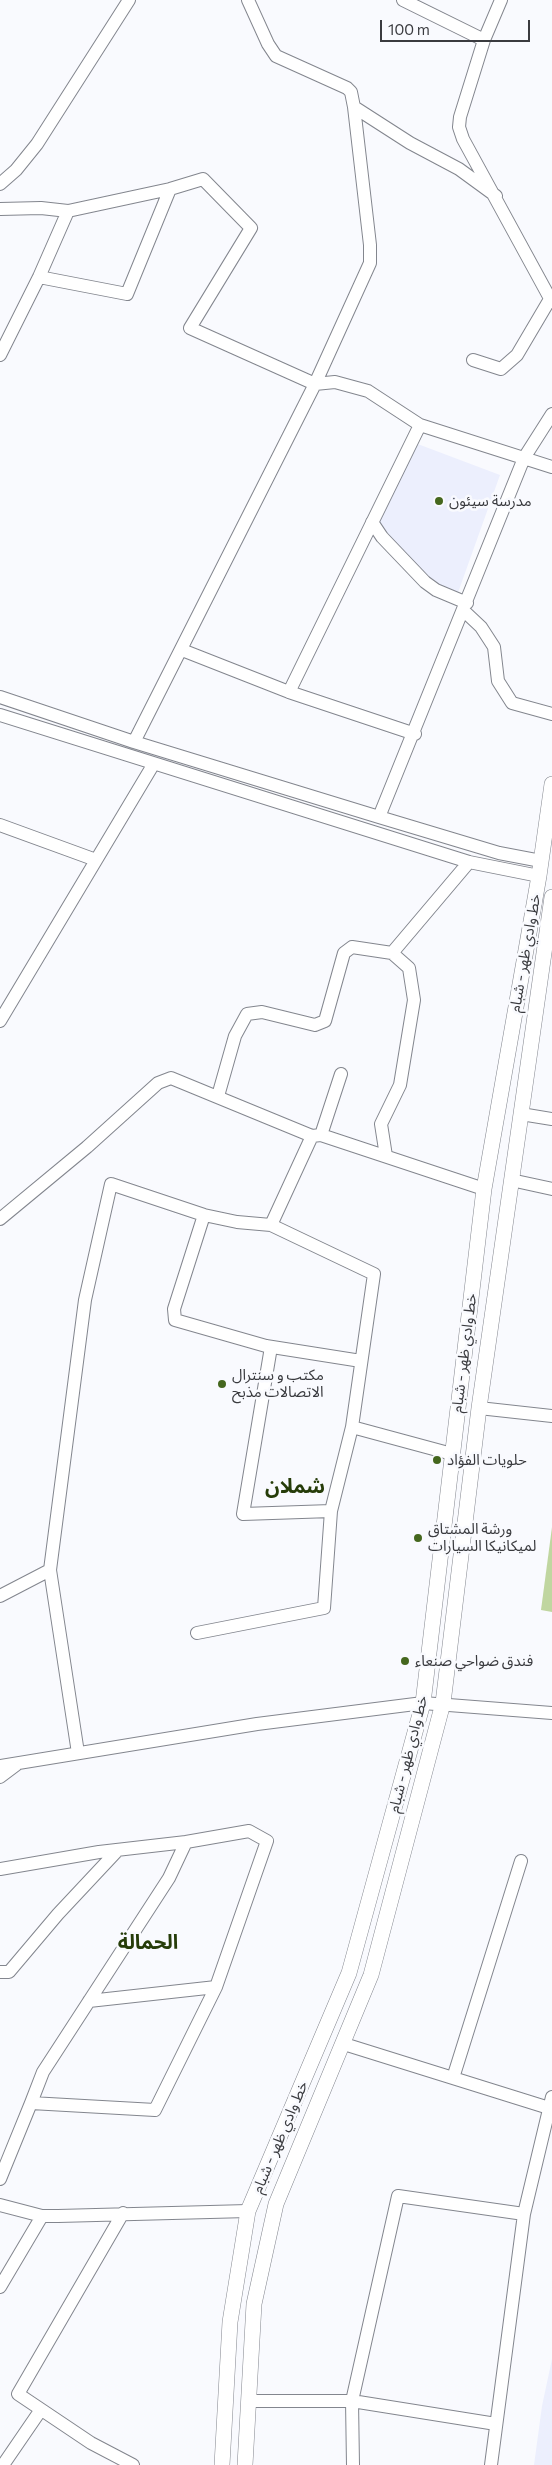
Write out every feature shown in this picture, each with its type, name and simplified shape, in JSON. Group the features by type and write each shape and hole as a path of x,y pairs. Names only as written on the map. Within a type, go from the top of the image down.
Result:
{"main road":[{"name":"خط وادي ظهر - شبام","path":"222,2465 230,2322 248,2212 349,1973 423,1702 484,1189 545,877 552,784"},
{"name":"خط وادي ظهر - شبام","path":"244,2465 254,2304 276,2204 344,2044 371,1975 443,1703 479,1408 552,897"}],"street":[{"path":"0,184 16,170 37,144 129,0"},
{"path":"134,742 315,384 370,263 370,244 354,106 350,92 347,88 276,56 268,44 248,0"},
{"path":"403,0 484,40"},
{"path":"474,360 501,369 517,355 551,301 496,196 463,139 460,127 460,117 484,40 501,0"},
{"path":"354,106 410,143 459,169 496,196"},
{"path":"0,209 41,208 68,211 170,189 203,179 251,228 190,328 315,384 335,382 368,390 420,425 552,467"},
{"path":"39,277 127,294 170,189"},
{"path":"0,355 39,277 68,211"},
{"path":"380,818 524,458 552,416"},
{"path":"290,692 420,425"},
{"path":"372,522 386,542 425,582 465,607 482,627 494,647 498,681 512,703 552,714"},
{"path":"182,650 290,692 415,734"},
{"path":"0,697 134,742 380,818 500,854 547,862"},
{"path":"0,716 469,862 545,877"},
{"path":"0,1021 153,765"},
{"path":"0,825 96,860"},
{"path":"392,953 469,862"},
{"path":"218,1096 236,1036 247,1014 262,1012 315,1025 325,1021 344,953 352,947 392,953 409,968 414,1000 400,1085 381,1124 386,1156"},
{"path":"271,1225 316,1135 341,1074"},
{"path":"0,1219 87,1147 158,1083 171,1078 316,1135 484,1189"},
{"path":"520,1114 552,1119"},
{"path":"511,1180 552,1189"},
{"path":"78,1753 50,1570 85,1300 111,1184 204,1215 236,1222 271,1225 374,1274 352,1427 331,1511 324,1608 197,1634"},
{"path":"204,1215 174,1309 175,1320 271,1347 361,1361"},
{"path":"271,1347 243,1514 331,1511"},
{"path":"479,1408 552,1416"},
{"path":"352,1427 452,1454"},
{"path":"0,1596 50,1570"},
{"path":"0,1766 257,1724 423,1702 552,1713"},
{"path":"0,1777 18,1763"},
{"path":"0,1869 249,1831 267,1841 216,1987 155,2110 31,2103"},
{"path":"0,2179 43,2072 169,1878 186,1842"},
{"path":"0,1972 9,1972 58,1914 116,1851"},
{"path":"453,2078 521,1861"},
{"path":"88,2001 216,1987"},
{"path":"344,2044 453,2078 550,2102 524,2214 491,2465"},
{"path":"353,2465 352,2401 398,2196 524,2214"},
{"path":"0,2206 42,2216 248,2212"},
{"path":"123,2213 18,2394 40,2411 116,2461 133,2465"},
{"path":"0,2287 42,2216"},
{"path":"248,2401 352,2401 496,2424"},
{"path":"3,2465 40,2411"}],"shaded area":[{"name":"مدرسة سيئون","path":"415,443 500,475 455,601 424,580 376,526"},
{"path":"552,2359 552,2465 534,2465 542,2406"}],"green space":[{"path":"552,1527 552,1612 541,1610"}],"place":[{"name":"مدرسة سيئون","path":"439,501"},
{"name":"مكتب و سنترال الاتصالات مذبح","path":"222,1384"},
{"name":"حلويات الفؤاد","path":"437,1460"},
{"name":"ورشة المشتاق لميكانيكا السيارات","path":"418,1538"},
{"name":"فندق ضواحي صنعاء","path":"405,1661"}],"district":[{"name":"شملان","path":"295,1486"},
{"name":"الحمالة","path":"148,1942"}]}
